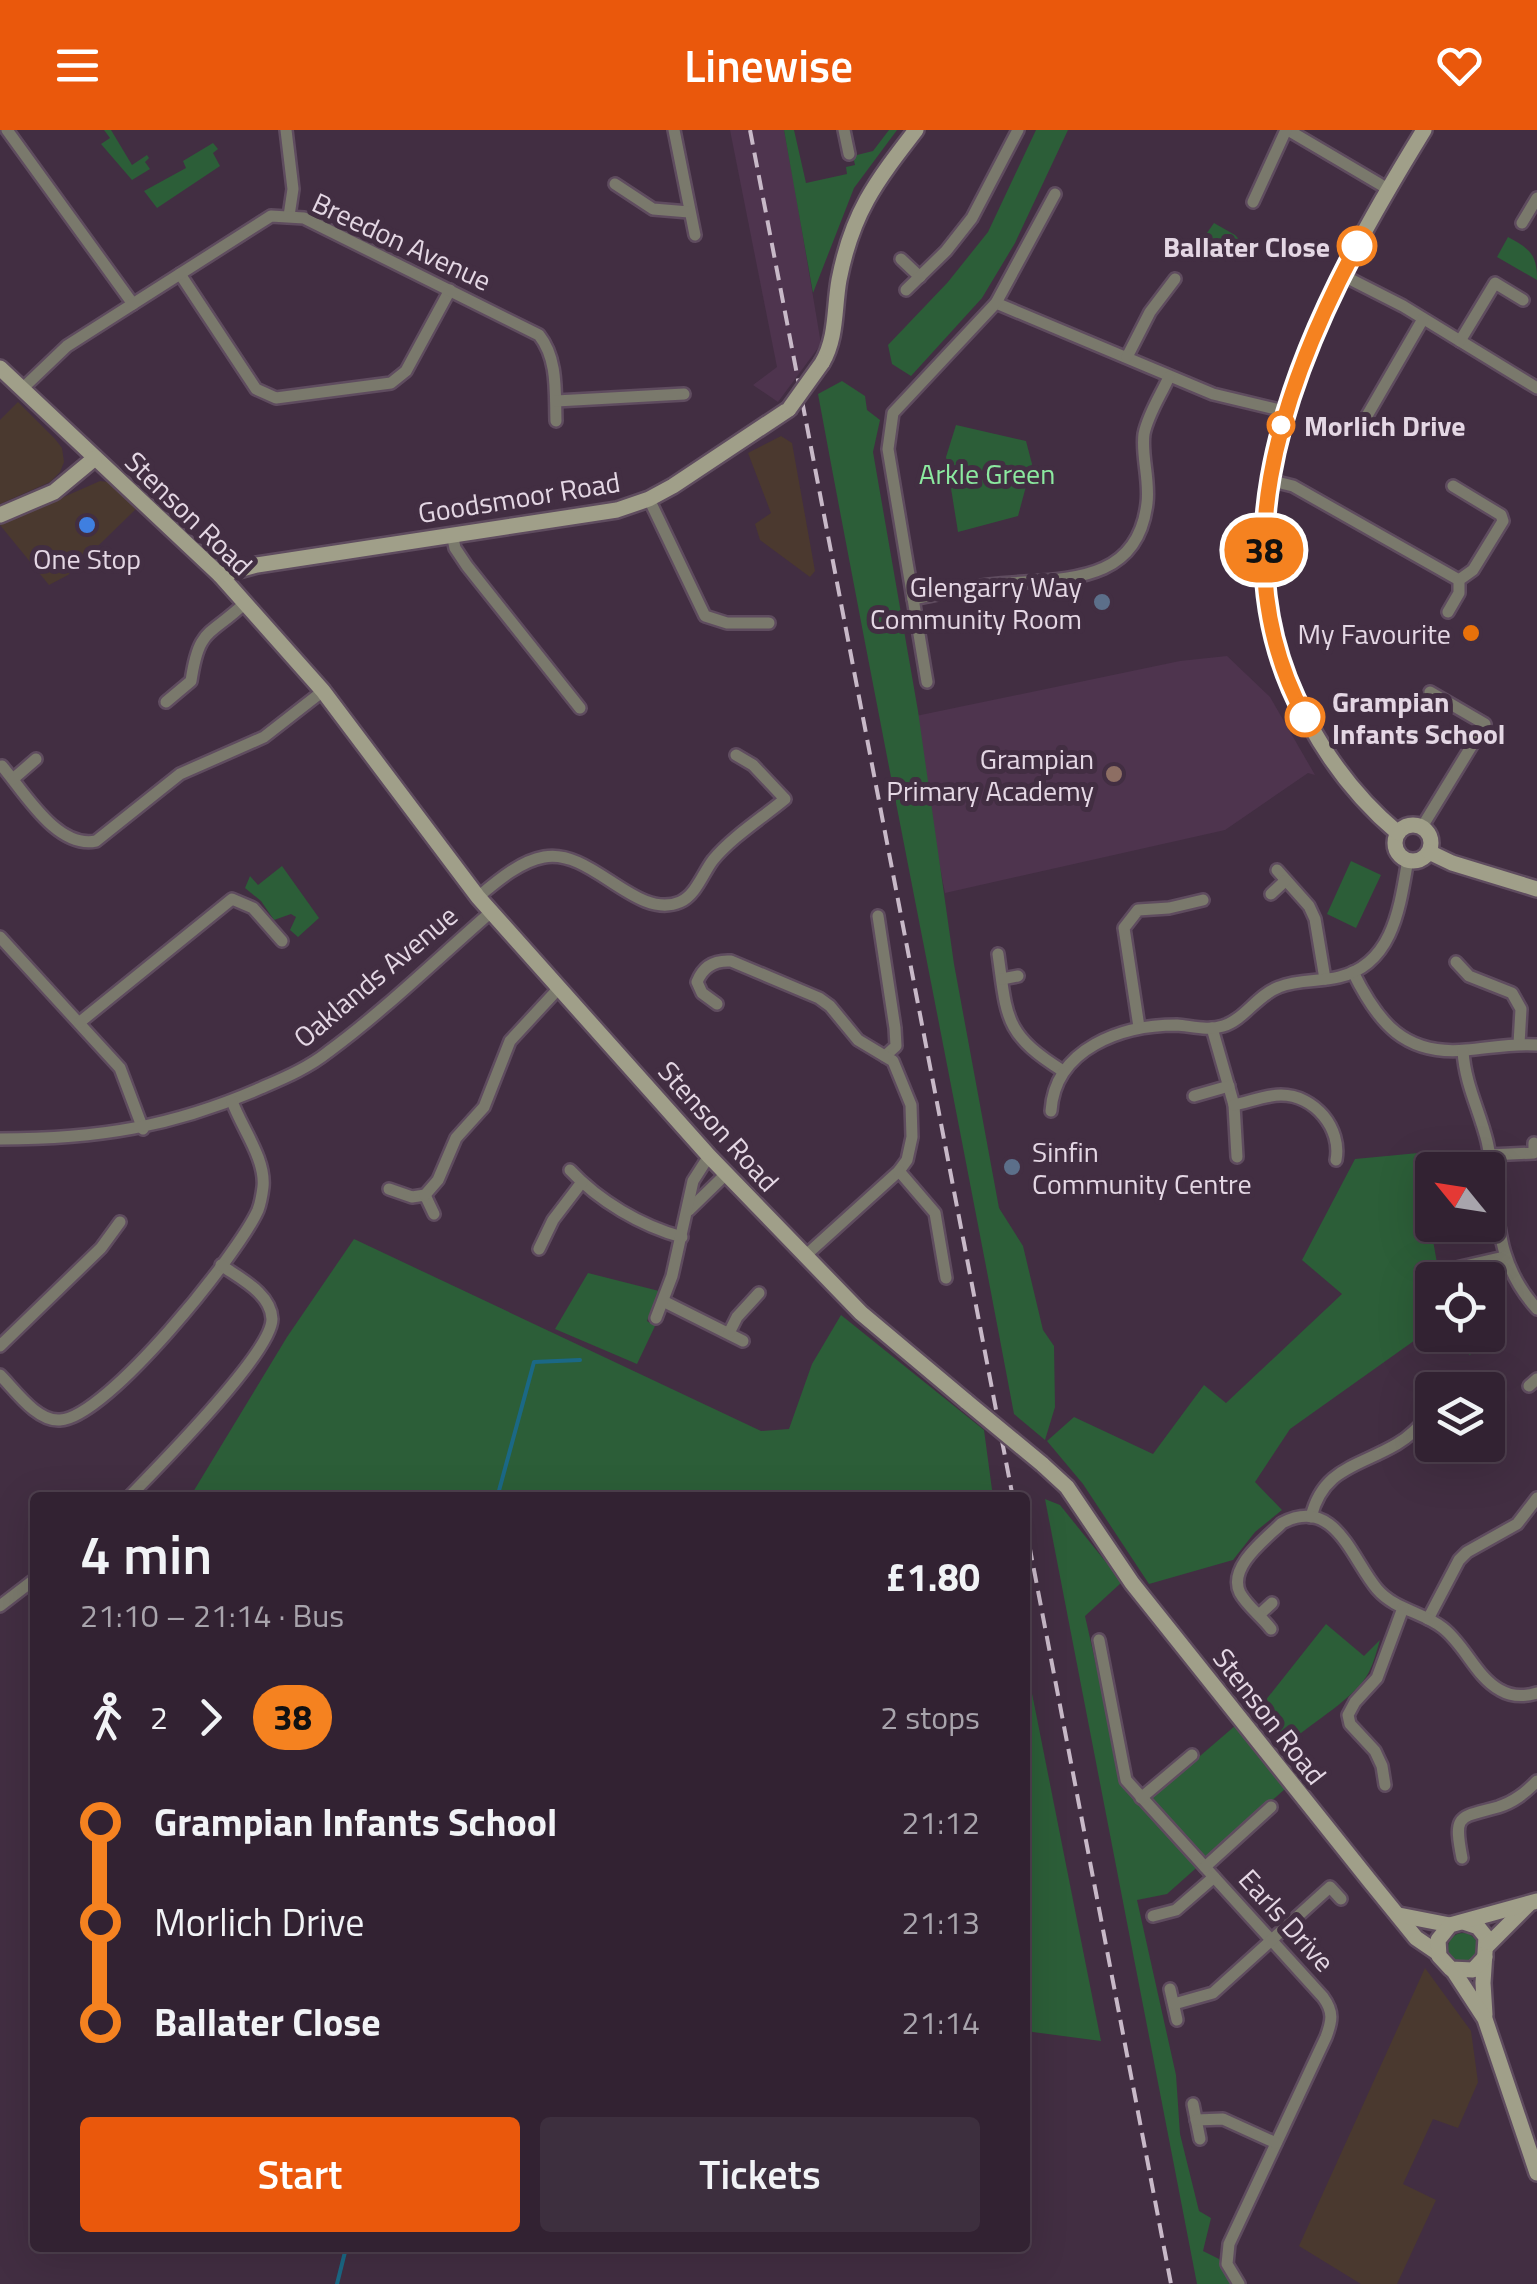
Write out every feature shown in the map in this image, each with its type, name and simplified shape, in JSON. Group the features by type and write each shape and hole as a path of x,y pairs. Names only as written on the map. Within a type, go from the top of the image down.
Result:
{"street":[{"path":"8,130 133,304"},
{"path":"286,130 293,189 289,216"},
{"path":"674,130 695,235"},
{"path":"844,130 849,154"},
{"name":"Goodsmoor Road","path":"220,575 257,565 617,510 650,499 789,409 822,364 830,348 838,285 854,222 867,196 916,130"},
{"path":"906,290 972,218 1018,130"},
{"path":"1253,202 1287,130 1388,189"},
{"path":"1398,833 1364,802 1333,763 1298,703 1273,639 1264,550 1269,480 1284,411 1314,331 1388,189 1424,130"},
{"path":"616,184 653,209 689,212"},
{"path":"927,682 888,449 893,413 996,302 1055,194"},
{"path":"1522,223 1537,198"},
{"name":"Breedon Avenue","path":"22,388 56,354 133,304 271,216 289,216 304,218 539,335 550,348 556,421"},
{"path":"901,259 920,276"},
{"path":"180,274 256,389 276,398 392,382 406,371 450,290"},
{"path":"1342,275 1537,388"},
{"path":"1126,358 1150,312 1175,279"},
{"path":"1460,341 1495,283 1522,300"},
{"path":"996,302 1169,378 1213,394 1284,411"},
{"path":"1357,433 1423,319"},
{"name":"Stenson Road","path":"0,368 220,575 323,691 490,912 726,1174 860,1313 1067,1486 1132,1583 1416,1938 1438,1954"},
{"path":"913,599 987,585 1050,581 1104,571 1123,558 1136,538 1147,502 1144,436 1169,378"},
{"path":"556,401 684,394"},
{"path":"0,516 54,492 96,458"},
{"path":"1269,480 1293,486 1459,580"},
{"path":"1453,486 1501,514 1503,520 1473,570 1459,580"},
{"path":"650,499 705,616 728,623 770,623"},
{"path":"452,534 467,566 580,708"},
{"path":"1448,612 1459,593 1459,580"},
{"path":"166,702 190,681 201,638 245,603"},
{"path":"2,766 66,838 80,843 96,841 180,774 264,738 323,691"},
{"path":"1422,827 1486,724 1430,692"},
{"path":"478,897 506,874 543,856 581,862 654,904 684,901 714,859 784,799 753,765 736,755"},
{"path":"13,779 36,758"},
{"path":"1409,825 1422,827 1430,837 1429,852 1420,860 1408,859 1396,847 1398,833 1409,825"},
{"path":"1429,852 1537,889"},
{"path":"1051,1111 1054,1088 1063,1072 1078,1054 1109,1037 1138,1028 1212,1028 1232,1022 1254,1000 1282,985 1353,972 1376,954 1392,932 1408,859"},
{"path":"1276,870 1309,906 1315,919 1325,979"},
{"path":"1271,894 1285,881"},
{"path":"80,1022 232,899 252,908 282,941"},
{"path":"1138,1028 1126,921 1138,910 1204,900"},
{"name":"Oaklands Avenue","path":"0,1138 42,1139 143,1129 232,1101 296,1072 327,1054 490,912"},
{"path":"878,916 896,1046 885,1056"},
{"path":"0,938 120,1068 143,1129"},
{"path":"998,954 1007,1017 1024,1042 1063,1072"},
{"path":"716,1004 702,993 697,982 708,966 720,960 731,961 819,998 858,1040 893,1061 911,1105 912,1138 907,1160 805,1256"},
{"path":"1456,962 1469,976 1512,993 1521,1009 1519,1044"},
{"path":"1353,972 1377,1016 1404,1039 1435,1050 1537,1046"},
{"path":"1002,979 1018,976"},
{"path":"389,1189 400,1195 425,1195 438,1180 456,1138 484,1107 510,1040 559,988"},
{"path":"1212,1028 1234,1105 1237,1158"},
{"path":"1464,1051 1466,1084 1489,1152"},
{"path":"1194,1096 1228,1086"},
{"path":"1234,1105 1281,1095 1306,1102 1333,1129 1338,1146 1336,1160"},
{"path":"0,1375 45,1418 60,1420 74,1416 105,1394 166,1338 257,1213 264,1181 232,1101"},
{"path":"1505,1154 1534,1153 1534,1143"},
{"path":"656,1318 682,1237 693,1182 709,1156"},
{"path":"570,1170 648,1226 682,1237"},
{"path":"899,1171 934,1213 946,1278"},
{"path":"689,1210 726,1174"},
{"path":"537,1248 552,1220 582,1182"},
{"path":"425,1195 434,1214"},
{"path":"0,1346 101,1248 120,1222"},
{"path":"1501,1242 1516,1284 1537,1309"},
{"path":"1482,1262 1504,1257"},
{"path":"133,1492 249,1364 270,1330 272,1318 264,1298 221,1264"},
{"path":"729,1333 737,1317 759,1293"},
{"path":"663,1301 744,1341"},
{"path":"1310,1517 1324,1483 1401,1442 1415,1428"},
{"path":"1428,1619 1458,1560 1517,1524 1537,1498"},
{"path":"1272,1629 1240,1593 1240,1570 1282,1522 1310,1517 1340,1532 1378,1590 1402,1608 1441,1626 1490,1684 1514,1695 1537,1692"},
{"path":"0,1606 30,1584"},
{"path":"1260,1614 1272,1603"},
{"path":"1385,1785 1389,1765 1350,1724 1348,1714 1377,1678 1402,1608"},
{"name":"Earls Drive","path":"1099,1640 1126,1780 1324,1997 1332,2016 1326,2037 1229,2244 1227,2264 1238,2284"},
{"path":"1104,1657 1120,1650"},
{"path":"1142,1798 1192,1755"},
{"path":"1462,1858 1457,1828 1468,1813 1509,1803 1537,1782"},
{"path":"1153,1916 1176,1910 1271,1808"},
{"path":"1443,1837 1457,1836"},
{"path":"1174,2004 1214,1993 1330,1887 1341,1899"},
{"path":"1485,2018 1453,1970 1444,1964 1438,1954 1438,1940 1456,1923 1534,1901"},
{"path":"1453,1970 1472,1970 1534,1901"},
{"path":"1399,1915 1478,1927 1486,1951 1482,1984 1485,2018 1537,2173"},
{"path":"1170,1989 1176,2020"},
{"path":"1192,2104 1200,2139"},
{"path":"1196,2120 1222,2119 1276,2144"}],"shaded area":[{"path":"730,130 784,130 794,183 821,344 778,402 753,385 777,367"},
{"path":"18,402 62,448 64,462 50,482 0,504 0,420"},
{"path":"781,436 792,443 815,571 810,577 760,540 755,524 771,513 748,453"},
{"path":"100,481 108,482 137,508 68,575 49,585 0,525"},
{"name":"Grampian Primary Academy","path":"1227,656 1270,697 1315,775 1308,773 1225,830 945,893 911,717 1180,661"},
{"path":"1425,1968 1471,2031 1478,2082 1458,2128 1433,2119 1403,2184 1436,2200 1397,2284 1361,2284 1299,2246"}],"green space":[{"path":"104,130 111,130 132,165 147,155 145,162 150,169 132,180 101,144 110,138"},
{"path":"784,130 794,130 806,183 847,174 846,167 855,165 853,156 873,151 889,130 897,130 854,188 813,293"},
{"path":"1036,130 1068,130 1015,243 982,298 911,376 892,364 888,345 948,282 988,232"},
{"path":"213,143 218,149 213,153 220,166 157,208 144,191 186,168 183,161"},
{"path":"1214,223 1235,235 1249,250 1220,262 1202,240"},
{"path":"1508,237 1531,253 1537,280 1497,257"},
{"path":"842,381 865,396 867,410 880,420 873,452 918,711 954,964 999,1208 1023,1246 1043,1330 1054,1346 1055,1407 1045,1440 1014,1414 866,649 818,394"},
{"name":"Arkle Green","path":"956,425 1026,441 1032,464 1018,516 958,532 946,457"},
{"path":"1351,861 1381,875 1356,928 1327,914"},
{"path":"282,866 319,918 298,937 290,930 296,917 291,914 274,920 261,901 245,888 250,876 258,885"},
{"path":"1415,1153 1415,1242 1433,1242 1437,1262 1415,1262 1415,1340 1290,1429 1255,1482 1282,1510 1255,1532 1233,1560 1149,1584 1083,1484 1047,1441 1074,1417 1153,1454 1204,1385 1226,1403 1342,1294 1302,1260 1355,1159"},
{"path":"354,1239 761,1431 789,1429 812,1364 841,1315 984,1430 992,1492 193,1492 287,1337"},
{"path":"588,1273 659,1291 647,1321 655,1326 637,1364 555,1329"},
{"path":"1045,1499 1060,1505 1122,1582 1085,1616 1122,1780 1143,1805 1236,1725 1285,1789 1167,1894 1137,1900 1176,2075 1180,2134 1199,2211 1211,2218 1203,2251 1219,2259 1233,2284 1197,2284"},
{"path":"1326,1624 1364,1656 1380,1640 1363,1682 1289,1743 1261,1706"},
{"path":"1030,1683 1101,2041 1030,2032"},
{"path":"1463,1933 1474,1937 1478,1948 1474,1959 1463,1963 1452,1959 1448,1948 1452,1937"}],"waterway":[{"path":"499,1492 534,1362 580,1360"},
{"path":"337,2284 345,2252"}],"railway":[{"path":"750,130 1012,1492"},
{"path":"1030,1549 1171,2284"}],"bus line":[{"name":"38","path":"1305,717 1288,683 1270,621 1264,550 1269,480 1284,411 1314,331 1357,246"}],"place":[{"name":"Ballater Close","path":"1357,246"},
{"name":"Morlich Drive","path":"1281,425"},
{"name":"One Stop","path":"87,525"},
{"name":"Glengarry Way Community Room","path":"1102,602"},
{"name":"My Favourite","path":"1471,633"},
{"name":"Grampian Infants School","path":"1305,717"},
{"name":"Grampian Primary Academy","path":"1114,774"},
{"name":"Sinfin Community Centre","path":"1012,1167"}]}
